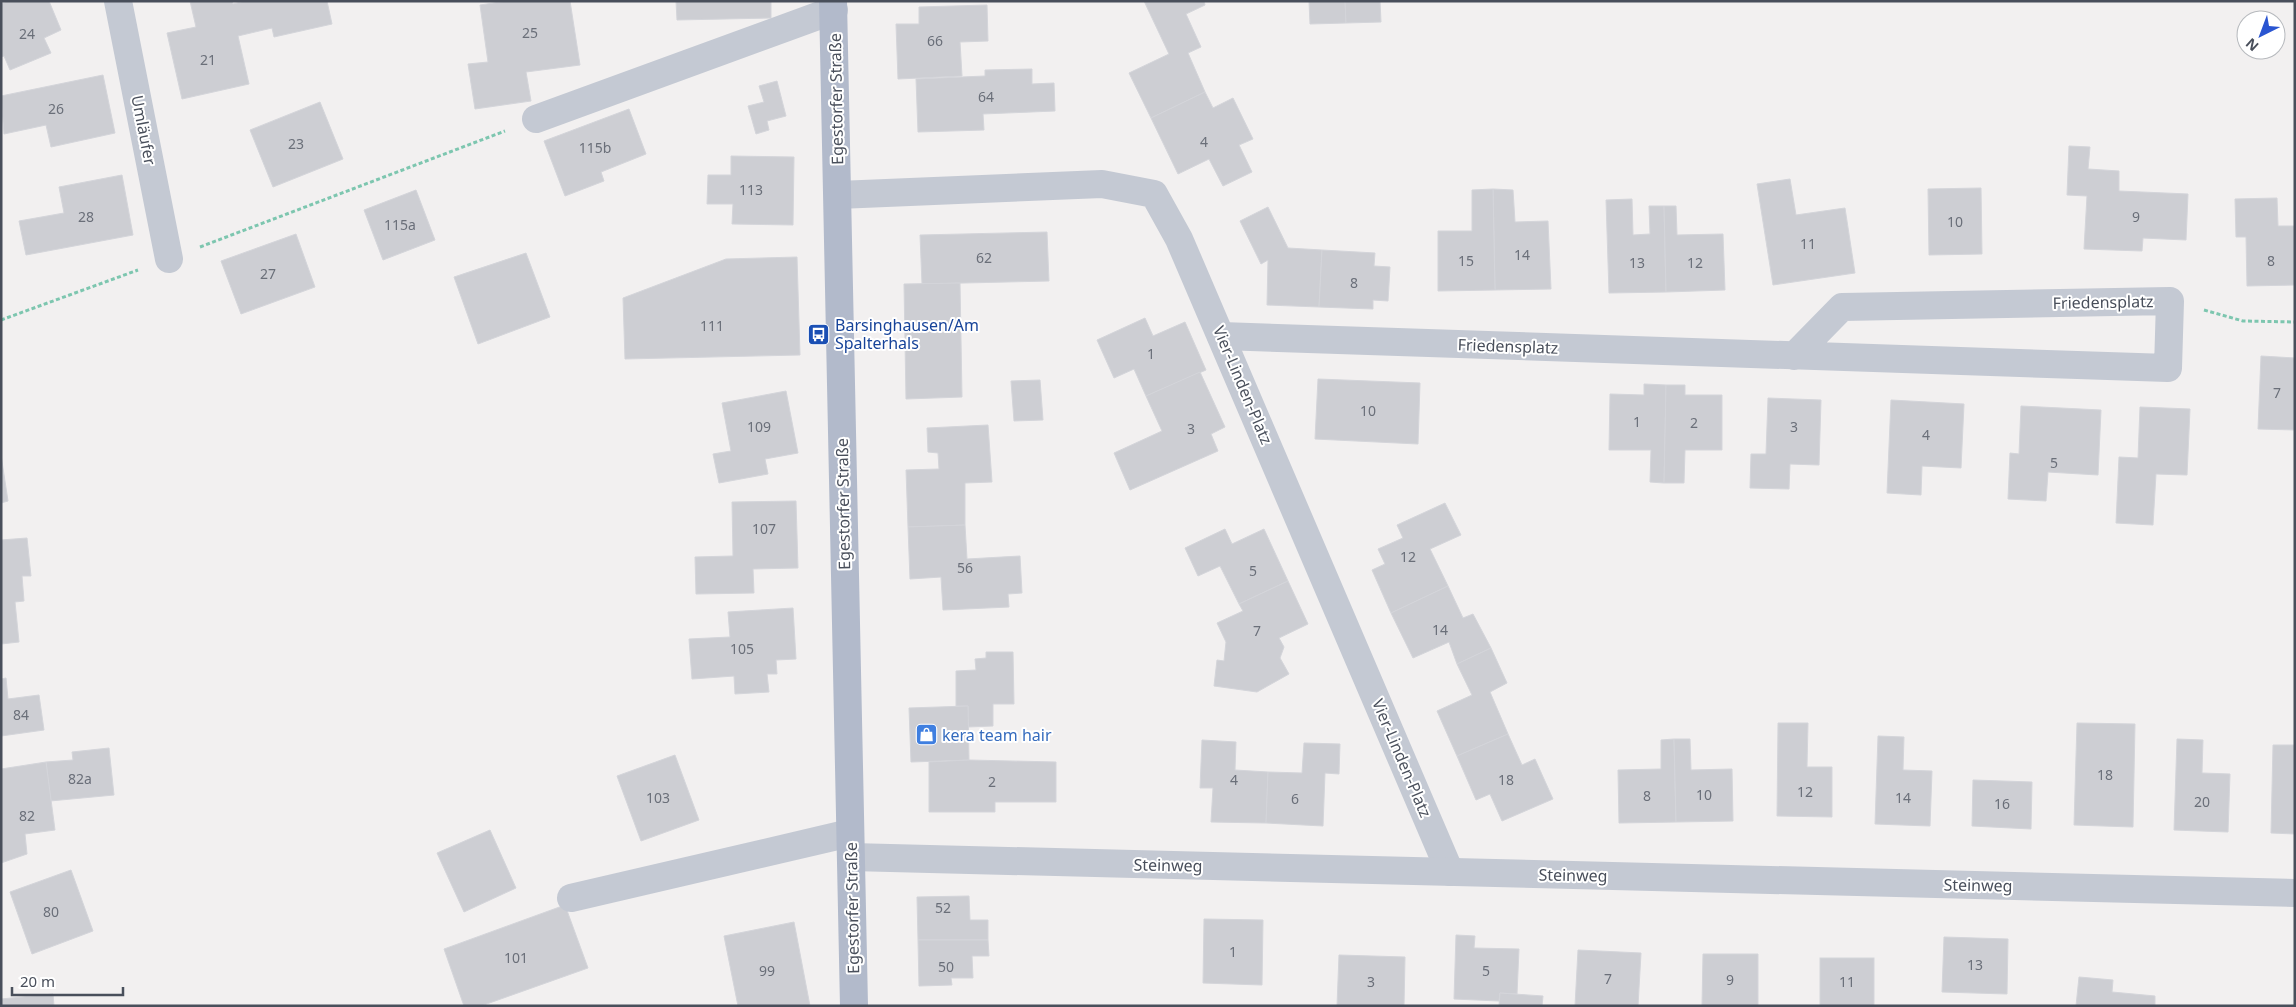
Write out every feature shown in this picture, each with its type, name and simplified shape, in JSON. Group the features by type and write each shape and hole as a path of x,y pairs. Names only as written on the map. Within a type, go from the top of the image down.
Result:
{"main road":[{"name":"Egestorfer Straße","path":"834,6 854,1006"}],"street":[{"name":"Umläufer","path":"118,1 169,259"},
{"path":"536,119 834,6"},
{"name":"Vier-Linden-Platz","path":"838,195 1102,184 1154,194 1179,238 1450,872"},
{"name":"Friedensplatz","path":"1221,336 1794,356 2168,368 2170,301 1842,307 1794,356"},
{"name":"Steinweg","path":"571,898 851,845 1450,872 2295,893"}],"path":[{"path":"1,320 169,259 536,119"},
{"path":"2170,301 2242,321 2295,322"}],"building":[{"path":"7,1 49,1 61,30 44,38 51,53 10,70 4,56 1,57 1,4"},
{"path":"190,1 232,1 233,4 245,1 327,1 332,24 274,37 272,28 238,36 249,84 182,99 167,33 196,27"},
{"path":"507,1 570,1 580,65 526,72 531,101 475,109 468,64 488,62 480,5"},
{"path":"676,1 771,1 771,18 677,20"},
{"path":"1144,1 1204,1 1205,5 1186,14 1201,47 1188,53 1205,92 1151,118 1129,73 1169,54"},
{"path":"1309,1 1345,1 1346,23 1310,24"},
{"path":"1345,1 1380,1 1381,22 1346,23"},
{"path":"987,5 988,41 960,42 962,76 898,79 896,24 919,24 919,7"},
{"path":"1032,69 1032,84 1054,83 1055,111 983,114 984,130 918,132 916,79 985,76 985,70"},
{"path":"103,75 115,133 51,147 46,125 4,134 1,96"},
{"path":"777,81 786,116 767,121 769,130 756,134 748,106 764,102 759,86"},
{"path":"1205,92 1213,108 1233,98 1253,139 1239,145 1252,172 1223,186 1209,159 1178,174 1151,118"},
{"path":"320,102 343,159 273,187 250,130"},
{"path":"629,109 646,154 601,172 604,181 565,196 544,141"},
{"path":"2069,146 2090,147 2088,169 2119,171 2119,191 2188,194 2186,240 2143,238 2142,251 2084,249 2087,196 2067,195"},
{"path":"731,156 794,157 793,225 732,224 733,204 707,204 708,175 731,175"},
{"path":"122,175 133,235 26,255 19,221 64,213 59,187"},
{"path":"1790,179 1796,215 1845,208 1855,273 1773,285 1757,184"},
{"path":"1981,188 1982,254 1929,255 1928,189"},
{"path":"1493,189 1513,190 1515,222 1548,221 1551,289 1495,290"},
{"path":"1493,189 1495,290 1438,291 1438,231 1472,231 1472,190"},
{"path":"416,190 435,240 383,260 364,210"},
{"path":"2277,198 2278,226 2295,226 2295,285 2247,286 2246,237 2236,237 2235,199"},
{"path":"1632,199 1633,235 1650,234 1649,206 1664,206 1666,292 1609,293 1606,200"},
{"path":"1664,206 1676,206 1677,235 1723,234 1725,290 1666,292"},
{"path":"1268,207 1288,248 1322,250 1319,307 1267,305 1268,260 1261,264 1240,221"},
{"path":"1047,232 1049,281 922,284 920,235"},
{"path":"296,234 315,287 241,314 221,261"},
{"path":"1322,250 1375,253 1374,266 1390,267 1388,301 1373,300 1373,309 1319,307"},
{"path":"526,253 550,317 478,344 454,277"},
{"path":"797,257 800,355 625,359 623,298 726,259"},
{"path":"960,283 962,397 906,399 904,284"},
{"path":"1145,318 1153,336 1185,322 1206,370 1146,396 1134,369 1114,378 1097,340"},
{"path":"2261,356 2295,358 2295,430 2258,429"},
{"path":"1200,372 1225,427 1211,434 1218,451 1130,490 1114,453 1162,431 1146,396"},
{"path":"1318,379 1420,383 1418,444 1315,439"},
{"path":"1040,380 1043,420 1014,421 1011,381"},
{"path":"1644,384 1666,385 1664,483 1650,482 1651,450 1609,450 1610,394 1644,395"},
{"path":"1666,385 1685,385 1685,395 1722,395 1722,450 1685,450 1684,483 1664,483"},
{"path":"786,391 798,453 765,459 768,474 719,483 713,454 731,451 722,403"},
{"path":"1768,398 1821,400 1819,465 1790,464 1789,489 1750,488 1751,454 1766,454"},
{"path":"1891,400 1964,404 1961,468 1922,466 1921,495 1887,493"},
{"path":"2021,406 2101,410 2098,475 2048,472 2046,501 2008,499 2010,453 2019,454"},
{"path":"2140,407 2190,409 2187,475 2156,474 2153,525 2116,523 2119,457 2138,458"},
{"path":"988,425 992,482 965,483 965,525 908,527 906,470 939,469 938,453 928,452 927,428"},
{"path":"1,455 8,501 1,503"},
{"path":"796,501 798,568 753,569 754,593 696,594 695,557 733,556 732,502"},
{"path":"1445,503 1461,535 1430,549 1448,586 1391,613 1372,570 1385,564 1378,549 1403,538 1397,525"},
{"path":"965,525 967,559 1020,556 1022,593 1008,594 1009,607 943,610 941,577 910,579 908,527"},
{"path":"1225,529 1232,544 1264,529 1288,581 1239,604 1220,566 1198,576 1185,548"},
{"path":"27,538 31,576 22,576 24,601 15,602 19,642 1,644 1,540"},
{"path":"1288,581 1308,624 1279,638 1284,647 1280,658 1289,674 1257,692 1214,686 1217,660 1224,661 1226,642 1217,623 1243,611 1239,604"},
{"path":"1448,586 1463,618 1473,614 1491,648 1457,664 1449,642 1413,658 1391,613"},
{"path":"793,608 796,659 776,660 777,674 767,674 769,692 735,694 734,676 692,679 689,639 730,637 728,612"},
{"path":"1491,648 1507,683 1490,692 1508,734 1457,756 1437,711 1472,695 1457,664"},
{"path":"986,652 1013,652 1014,704 993,704 993,726 968,727 968,706 956,706 956,671 976,670 975,659 986,658"},
{"path":"6,678 8,699 39,695 44,730 1,736 1,679"},
{"path":"968,706 969,760 911,762 909,708"},
{"path":"1778,723 1808,723 1807,767 1832,767 1832,817 1777,816"},
{"path":"2077,723 2135,724 2133,827 2074,825"},
{"path":"1508,734 1522,765 1535,759 1553,799 1502,821 1490,794 1476,800 1457,756"},
{"path":"1878,736 1904,737 1903,770 1932,771 1930,826 1875,824"},
{"path":"1674,739 1676,822 1619,823 1618,770 1661,769 1661,740"},
{"path":"1674,739 1690,739 1691,770 1732,769 1733,821 1676,822"},
{"path":"2177,739 2203,740 2202,773 2230,774 2228,832 2174,830"},
{"path":"1202,740 1236,742 1235,770 1268,772 1266,823 1211,822 1213,788 1200,788"},
{"path":"1304,743 1340,744 1339,774 1325,773 1323,826 1266,823 1268,772 1302,773"},
{"path":"2273,745 2295,745 2295,834 2271,833"},
{"path":"109,748 114,795 50,801 46,762 73,760 72,752"},
{"path":"675,755 699,820 641,841 617,776"},
{"path":"969,760 1056,762 1056,802 995,802 995,812 929,812 929,762"},
{"path":"46,762 55,830 25,834 27,854 1,863 1,769"},
{"path":"1973,780 2032,782 2031,829 1972,826"},
{"path":"490,830 516,888 464,912 437,853"},
{"path":"71,870 93,931 32,954 10,892"},
{"path":"969,896 970,920 988,920 988,940 918,940 917,897"},
{"path":"565,905 588,968 481,1006 464,1006 444,949"},
{"path":"1204,919 1263,920 1262,985 1203,983"},
{"path":"794,922 810,1006 738,1006 724,936"},
{"path":"1456,935 1475,936 1474,948 1519,949 1517,994 1500,993 1499,1001 1454,999"},
{"path":"1944,937 2008,939 2007,994 1942,992"},
{"path":"918,940 988,940 989,956 972,956 973,978 951,978 952,985 919,986"},
{"path":"1578,950 1641,953 1638,1006 1575,1006"},
{"path":"1703,954 1758,954 1758,1006 1702,1006"},
{"path":"1339,955 1405,957 1404,1006 1337,1006"},
{"path":"1820,958 1874,958 1874,1006 1820,1006"},
{"path":"2079,977 2113,980 2112,992 2155,996 2155,1006 2076,1006"},
{"path":"1500,993 1543,996 1542,1006 1499,1006"},
{"path":"53,994 54,1006 1,1006 1,999"}],"place":[{"name":"Barsinghausen/Am Spalterhals","path":"819,334"},
{"name":"kera team hair","path":"926,735"}]}
